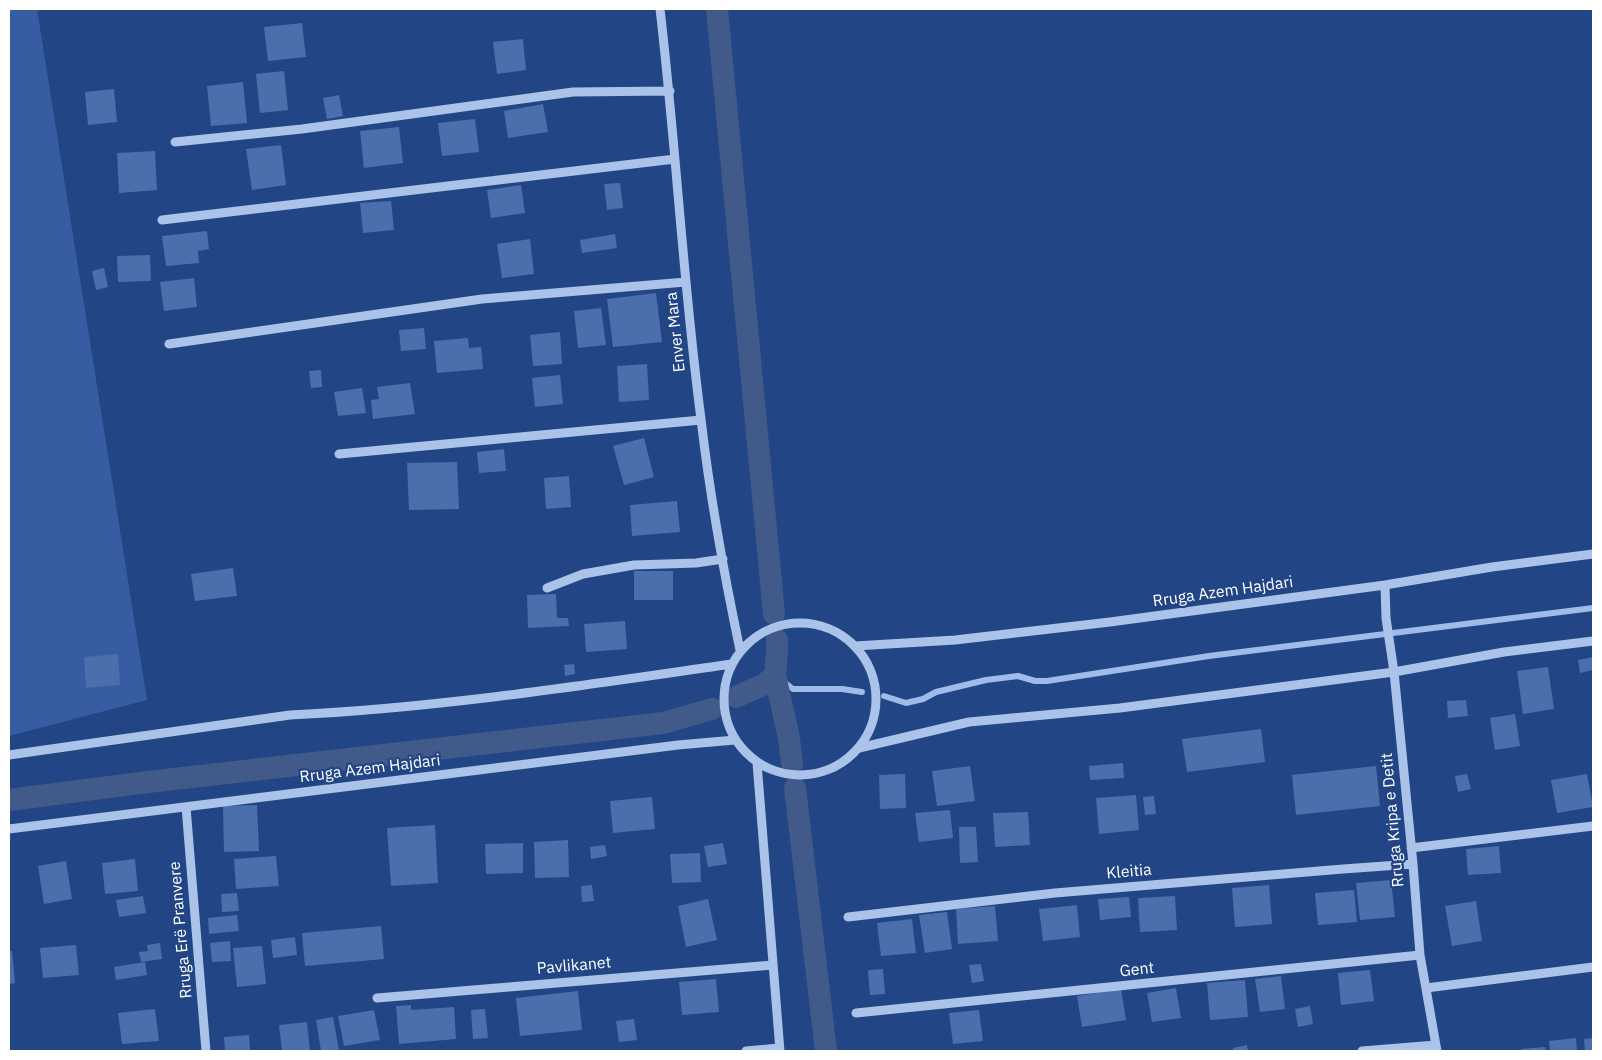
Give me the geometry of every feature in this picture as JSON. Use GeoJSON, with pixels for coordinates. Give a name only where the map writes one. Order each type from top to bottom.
{"type":"FeatureCollection","features":[{"type":"Feature","properties":{"kind":"street","name":"Enver Mara"},"geometry":{"type":"LineString","coordinates":[[660,9],[670,91],[686,282],[701,420],[722,559],[740,650]]}},
{"type":"Feature","properties":{"kind":"street"},"geometry":{"type":"LineString","coordinates":[[176,142],[302,129],[573,92],[670,91]]}},
{"type":"Feature","properties":{"kind":"street"},"geometry":{"type":"LineString","coordinates":[[162,220],[675,159]]}},
{"type":"Feature","properties":{"kind":"street"},"geometry":{"type":"LineString","coordinates":[[169,344],[482,299],[686,282]]}},
{"type":"Feature","properties":{"kind":"street"},"geometry":{"type":"LineString","coordinates":[[339,454],[701,420]]}},
{"type":"Feature","properties":{"kind":"street","name":"Rruga Azem Hajdari"},"geometry":{"type":"LineString","coordinates":[[855,646],[956,640],[1042,630],[1385,585],[1492,567],[1593,554]]}},
{"type":"Feature","properties":{"kind":"street"},"geometry":{"type":"LineString","coordinates":[[547,588],[583,574],[634,565],[696,564],[722,559]]}},
{"type":"Feature","properties":{"kind":"street","name":"Rruga Kripa e Detit"},"geometry":{"type":"LineString","coordinates":[[1385,585],[1386,618],[1394,672],[1420,955],[1437,1048]]}},
{"type":"Feature","properties":{"kind":"street"},"geometry":{"type":"LineString","coordinates":[[796,623],[828,628],[855,646],[865,658],[872,673],[876,688],[876,704],[874,720],[868,735],[848,759],[834,768],[819,774],[803,776],[787,775],[772,771],[757,763],[745,753],[735,740],[728,726],[723,694],[726,679],[740,650],[752,639],[766,631],[781,625],[796,623]]}},
{"type":"Feature","properties":{"kind":"street"},"geometry":{"type":"LineString","coordinates":[[859,748],[969,722],[1120,708],[1394,672],[1504,652],[1593,641]]}},
{"type":"Feature","properties":{"kind":"street"},"geometry":{"type":"LineString","coordinates":[[9,755],[290,715],[436,704],[732,664]]}},
{"type":"Feature","properties":{"kind":"street","name":"Rruga Azem Hajdari"},"geometry":{"type":"LineString","coordinates":[[9,829],[678,745],[735,740]]}},
{"type":"Feature","properties":{"kind":"street"},"geometry":{"type":"LineString","coordinates":[[746,1051],[780,1050],[757,763]]}},
{"type":"Feature","properties":{"kind":"street","name":"Rruga Erë Pranvere"},"geometry":{"type":"LineString","coordinates":[[186,807],[206,1051]]}},
{"type":"Feature","properties":{"kind":"street"},"geometry":{"type":"LineString","coordinates":[[1411,848],[1593,826]]}},
{"type":"Feature","properties":{"kind":"street","name":"Kleitia"},"geometry":{"type":"LineString","coordinates":[[848,917],[1055,893],[1413,864]]}},
{"type":"Feature","properties":{"kind":"street","name":"Gent"},"geometry":{"type":"LineString","coordinates":[[856,1013],[1420,955]]}},
{"type":"Feature","properties":{"kind":"street","name":"Pavlikanet"},"geometry":{"type":"LineString","coordinates":[[378,998],[773,965]]}},
{"type":"Feature","properties":{"kind":"street"},"geometry":{"type":"LineString","coordinates":[[1426,988],[1593,967]]}},
{"type":"Feature","properties":{"kind":"street"},"geometry":{"type":"LineString","coordinates":[[1362,1051],[1437,1048]]}},
{"type":"Feature","properties":{"kind":"shaded area"},"geometry":{"type":"Polygon","coordinates":[[[9,9],[37,9],[147,700],[9,736],[9,9]]]}},
{"type":"Feature","properties":{"kind":"building"},"geometry":{"type":"Polygon","coordinates":[[[302,23],[306,57],[268,61],[264,27],[302,23]]]}},
{"type":"Feature","properties":{"kind":"building"},"geometry":{"type":"Polygon","coordinates":[[[523,39],[526,70],[497,74],[493,42],[523,39]]]}},
{"type":"Feature","properties":{"kind":"building"},"geometry":{"type":"Polygon","coordinates":[[[284,71],[288,110],[260,113],[256,74],[284,71]]]}},
{"type":"Feature","properties":{"kind":"building"},"geometry":{"type":"Polygon","coordinates":[[[243,82],[247,123],[211,126],[207,86],[243,82]]]}},
{"type":"Feature","properties":{"kind":"building"},"geometry":{"type":"Polygon","coordinates":[[[114,89],[117,122],[88,125],[85,92],[114,89]]]}},
{"type":"Feature","properties":{"kind":"building"},"geometry":{"type":"Polygon","coordinates":[[[339,95],[343,116],[327,119],[323,98],[339,95]]]}},
{"type":"Feature","properties":{"kind":"building"},"geometry":{"type":"Polygon","coordinates":[[[543,104],[548,132],[508,138],[504,111],[543,104]]]}},
{"type":"Feature","properties":{"kind":"building"},"geometry":{"type":"Polygon","coordinates":[[[475,119],[479,152],[442,156],[438,123],[475,119]]]}},
{"type":"Feature","properties":{"kind":"building"},"geometry":{"type":"Polygon","coordinates":[[[399,127],[403,163],[364,168],[360,131],[399,127]]]}},
{"type":"Feature","properties":{"kind":"building"},"geometry":{"type":"Polygon","coordinates":[[[281,145],[286,185],[252,190],[246,149],[281,145]]]}},
{"type":"Feature","properties":{"kind":"building"},"geometry":{"type":"Polygon","coordinates":[[[155,151],[157,190],[119,193],[117,153],[155,151]]]}},
{"type":"Feature","properties":{"kind":"building"},"geometry":{"type":"Polygon","coordinates":[[[620,183],[623,208],[607,210],[604,184],[620,183]]]}},
{"type":"Feature","properties":{"kind":"building"},"geometry":{"type":"Polygon","coordinates":[[[521,185],[525,213],[491,218],[487,190],[521,185]]]}},
{"type":"Feature","properties":{"kind":"building"},"geometry":{"type":"Polygon","coordinates":[[[391,201],[394,230],[363,233],[360,203],[391,201]]]}},
{"type":"Feature","properties":{"kind":"building"},"geometry":{"type":"Polygon","coordinates":[[[207,231],[209,249],[198,251],[199,263],[166,266],[162,236],[207,231]]]}},
{"type":"Feature","properties":{"kind":"building"},"geometry":{"type":"Polygon","coordinates":[[[615,234],[617,248],[582,253],[580,240],[615,234]]]}},
{"type":"Feature","properties":{"kind":"building"},"geometry":{"type":"Polygon","coordinates":[[[530,239],[534,274],[502,278],[497,244],[530,239]]]}},
{"type":"Feature","properties":{"kind":"building"},"geometry":{"type":"Polygon","coordinates":[[[150,255],[151,281],[118,282],[117,256],[150,255]]]}},
{"type":"Feature","properties":{"kind":"building"},"geometry":{"type":"Polygon","coordinates":[[[104,268],[108,287],[96,290],[92,271],[104,268]]]}},
{"type":"Feature","properties":{"kind":"building"},"geometry":{"type":"Polygon","coordinates":[[[194,278],[197,307],[164,311],[160,282],[194,278]]]}},
{"type":"Feature","properties":{"kind":"building"},"geometry":{"type":"Polygon","coordinates":[[[656,293],[662,342],[613,347],[607,299],[656,293]]]}},
{"type":"Feature","properties":{"kind":"building"},"geometry":{"type":"Polygon","coordinates":[[[601,308],[606,345],[578,348],[574,311],[601,308]]]}},
{"type":"Feature","properties":{"kind":"building"},"geometry":{"type":"Polygon","coordinates":[[[424,328],[426,349],[401,351],[399,330],[424,328]]]}},
{"type":"Feature","properties":{"kind":"building"},"geometry":{"type":"Polygon","coordinates":[[[560,332],[562,364],[533,366],[530,335],[560,332]]]}},
{"type":"Feature","properties":{"kind":"building"},"geometry":{"type":"Polygon","coordinates":[[[468,338],[469,348],[481,347],[483,369],[437,373],[434,341],[468,338]]]}},
{"type":"Feature","properties":{"kind":"building"},"geometry":{"type":"Polygon","coordinates":[[[647,364],[649,400],[619,402],[617,366],[647,364]]]}},
{"type":"Feature","properties":{"kind":"building"},"geometry":{"type":"Polygon","coordinates":[[[321,370],[322,387],[311,388],[309,371],[321,370]]]}},
{"type":"Feature","properties":{"kind":"building"},"geometry":{"type":"Polygon","coordinates":[[[560,375],[563,404],[535,407],[532,378],[560,375]]]}},
{"type":"Feature","properties":{"kind":"building"},"geometry":{"type":"Polygon","coordinates":[[[410,383],[415,414],[373,419],[371,400],[379,399],[377,387],[410,383]]]}},
{"type":"Feature","properties":{"kind":"building"},"geometry":{"type":"Polygon","coordinates":[[[362,388],[366,413],[338,416],[334,392],[362,388]]]}},
{"type":"Feature","properties":{"kind":"building"},"geometry":{"type":"Polygon","coordinates":[[[644,438],[654,477],[624,485],[613,446],[644,438]]]}},
{"type":"Feature","properties":{"kind":"building"},"geometry":{"type":"Polygon","coordinates":[[[504,449],[506,471],[479,473],[477,452],[504,449]]]}},
{"type":"Feature","properties":{"kind":"building"},"geometry":{"type":"Polygon","coordinates":[[[457,462],[459,509],[409,510],[407,463],[457,462]]]}},
{"type":"Feature","properties":{"kind":"building"},"geometry":{"type":"Polygon","coordinates":[[[569,476],[571,507],[546,509],[544,478],[569,476]]]}},
{"type":"Feature","properties":{"kind":"building"},"geometry":{"type":"Polygon","coordinates":[[[677,501],[680,532],[632,536],[630,505],[677,501]]]}},
{"type":"Feature","properties":{"kind":"building"},"geometry":{"type":"Polygon","coordinates":[[[233,568],[237,596],[195,601],[191,574],[233,568]]]}},
{"type":"Feature","properties":{"kind":"building"},"geometry":{"type":"Polygon","coordinates":[[[634,571],[673,571],[673,600],[634,600],[634,571]]]}},
{"type":"Feature","properties":{"kind":"building"},"geometry":{"type":"Polygon","coordinates":[[[556,594],[557,618],[568,618],[569,626],[528,628],[527,595],[556,594]]]}},
{"type":"Feature","properties":{"kind":"building"},"geometry":{"type":"Polygon","coordinates":[[[625,621],[627,649],[586,652],[584,624],[625,621]]]}},
{"type":"Feature","properties":{"kind":"building"},"geometry":{"type":"Polygon","coordinates":[[[118,654],[120,685],[86,688],[84,657],[118,654]]]}},
{"type":"Feature","properties":{"kind":"building"},"geometry":{"type":"Polygon","coordinates":[[[1593,657],[1593,670],[1580,673],[1578,660],[1593,657]]]}},
{"type":"Feature","properties":{"kind":"building"},"geometry":{"type":"Polygon","coordinates":[[[574,664],[575,674],[565,676],[564,665],[574,664]]]}},
{"type":"Feature","properties":{"kind":"building"},"geometry":{"type":"Polygon","coordinates":[[[1548,667],[1554,709],[1523,714],[1517,671],[1548,667]]]}},
{"type":"Feature","properties":{"kind":"building"},"geometry":{"type":"Polygon","coordinates":[[[1466,700],[1468,716],[1448,718],[1447,701],[1466,700]]]}},
{"type":"Feature","properties":{"kind":"building"},"geometry":{"type":"Polygon","coordinates":[[[1515,714],[1520,746],[1495,750],[1490,718],[1515,714]]]}},
{"type":"Feature","properties":{"kind":"building"},"geometry":{"type":"Polygon","coordinates":[[[1261,729],[1265,762],[1187,772],[1182,739],[1261,729]]]}},
{"type":"Feature","properties":{"kind":"building"},"geometry":{"type":"Polygon","coordinates":[[[1123,763],[1124,778],[1090,780],[1089,766],[1123,763]]]}},
{"type":"Feature","properties":{"kind":"building"},"geometry":{"type":"Polygon","coordinates":[[[970,766],[975,801],[937,806],[932,771],[970,766]]]}},
{"type":"Feature","properties":{"kind":"building"},"geometry":{"type":"Polygon","coordinates":[[[1376,766],[1380,806],[1296,815],[1292,775],[1376,766]]]}},
{"type":"Feature","properties":{"kind":"building"},"geometry":{"type":"Polygon","coordinates":[[[905,774],[906,808],[880,809],[879,775],[905,774]]]}},
{"type":"Feature","properties":{"kind":"building"},"geometry":{"type":"Polygon","coordinates":[[[1467,774],[1471,789],[1458,792],[1455,776],[1467,774]]]}},
{"type":"Feature","properties":{"kind":"building"},"geometry":{"type":"Polygon","coordinates":[[[1587,774],[1593,807],[1557,813],[1551,780],[1587,774]]]}},
{"type":"Feature","properties":{"kind":"building"},"geometry":{"type":"Polygon","coordinates":[[[1136,795],[1139,830],[1099,834],[1096,798],[1136,795]]]}},
{"type":"Feature","properties":{"kind":"building"},"geometry":{"type":"Polygon","coordinates":[[[1154,796],[1156,814],[1145,815],[1143,797],[1154,796]]]}},
{"type":"Feature","properties":{"kind":"building"},"geometry":{"type":"Polygon","coordinates":[[[652,797],[655,829],[613,833],[610,801],[652,797]]]}},
{"type":"Feature","properties":{"kind":"building"},"geometry":{"type":"Polygon","coordinates":[[[257,805],[259,851],[224,852],[223,806],[257,805]]]}},
{"type":"Feature","properties":{"kind":"building"},"geometry":{"type":"Polygon","coordinates":[[[950,810],[953,838],[919,842],[915,813],[950,810]]]}},
{"type":"Feature","properties":{"kind":"building"},"geometry":{"type":"Polygon","coordinates":[[[1028,812],[1030,845],[995,847],[993,813],[1028,812]]]}},
{"type":"Feature","properties":{"kind":"building"},"geometry":{"type":"Polygon","coordinates":[[[435,825],[438,883],[391,886],[387,828],[435,825]]]}},
{"type":"Feature","properties":{"kind":"building"},"geometry":{"type":"Polygon","coordinates":[[[959,827],[976,827],[978,862],[960,863],[959,827]]]}},
{"type":"Feature","properties":{"kind":"building"},"geometry":{"type":"Polygon","coordinates":[[[568,840],[569,877],[535,878],[534,842],[568,840]]]}},
{"type":"Feature","properties":{"kind":"building"},"geometry":{"type":"Polygon","coordinates":[[[523,843],[523,873],[486,874],[485,844],[523,843]]]}},
{"type":"Feature","properties":{"kind":"building"},"geometry":{"type":"Polygon","coordinates":[[[723,843],[727,864],[708,867],[704,846],[723,843]]]}},
{"type":"Feature","properties":{"kind":"building"},"geometry":{"type":"Polygon","coordinates":[[[605,845],[607,856],[591,859],[590,847],[605,845]]]}},
{"type":"Feature","properties":{"kind":"building"},"geometry":{"type":"Polygon","coordinates":[[[1499,846],[1501,873],[1468,875],[1466,849],[1499,846]]]}},
{"type":"Feature","properties":{"kind":"building"},"geometry":{"type":"Polygon","coordinates":[[[700,853],[701,882],[672,883],[670,854],[700,853]]]}},
{"type":"Feature","properties":{"kind":"building"},"geometry":{"type":"Polygon","coordinates":[[[276,856],[279,886],[236,889],[234,859],[276,856]]]}},
{"type":"Feature","properties":{"kind":"building"},"geometry":{"type":"Polygon","coordinates":[[[135,859],[138,891],[105,894],[102,863],[135,859]]]}},
{"type":"Feature","properties":{"kind":"building"},"geometry":{"type":"Polygon","coordinates":[[[66,861],[72,899],[44,904],[38,866],[66,861]]]}},
{"type":"Feature","properties":{"kind":"building"},"geometry":{"type":"Polygon","coordinates":[[[1391,880],[1395,917],[1360,920],[1356,883],[1391,880]]]}},
{"type":"Feature","properties":{"kind":"building"},"geometry":{"type":"Polygon","coordinates":[[[592,885],[594,901],[582,902],[581,886],[592,885]]]}},
{"type":"Feature","properties":{"kind":"building"},"geometry":{"type":"Polygon","coordinates":[[[1269,885],[1272,924],[1235,927],[1232,888],[1269,885]]]}},
{"type":"Feature","properties":{"kind":"building"},"geometry":{"type":"Polygon","coordinates":[[[1354,890],[1357,922],[1318,925],[1315,893],[1354,890]]]}},
{"type":"Feature","properties":{"kind":"building"},"geometry":{"type":"Polygon","coordinates":[[[237,893],[239,911],[222,912],[221,894],[237,893]]]}},
{"type":"Feature","properties":{"kind":"building"},"geometry":{"type":"Polygon","coordinates":[[[143,896],[146,913],[119,917],[116,900],[143,896]]]}},
{"type":"Feature","properties":{"kind":"building"},"geometry":{"type":"Polygon","coordinates":[[[1175,896],[1177,930],[1140,932],[1138,898],[1175,896]]]}},
{"type":"Feature","properties":{"kind":"building"},"geometry":{"type":"Polygon","coordinates":[[[1129,897],[1131,917],[1100,920],[1098,899],[1129,897]]]}},
{"type":"Feature","properties":{"kind":"building"},"geometry":{"type":"Polygon","coordinates":[[[708,899],[717,940],[686,947],[678,906],[708,899]]]}},
{"type":"Feature","properties":{"kind":"building"},"geometry":{"type":"Polygon","coordinates":[[[1476,901],[1482,941],[1452,946],[1445,906],[1476,901]]]}},
{"type":"Feature","properties":{"kind":"building"},"geometry":{"type":"Polygon","coordinates":[[[1077,905],[1080,937],[1043,941],[1039,909],[1077,905]]]}},
{"type":"Feature","properties":{"kind":"building"},"geometry":{"type":"Polygon","coordinates":[[[995,906],[998,941],[958,944],[956,909],[995,906]]]}},
{"type":"Feature","properties":{"kind":"building"},"geometry":{"type":"Polygon","coordinates":[[[947,912],[952,949],[925,953],[919,915],[947,912]]]}},
{"type":"Feature","properties":{"kind":"building"},"geometry":{"type":"Polygon","coordinates":[[[237,915],[239,931],[209,934],[208,918],[237,915]]]}},
{"type":"Feature","properties":{"kind":"building"},"geometry":{"type":"Polygon","coordinates":[[[912,919],[916,953],[881,956],[877,923],[912,919]]]}},
{"type":"Feature","properties":{"kind":"building"},"geometry":{"type":"Polygon","coordinates":[[[381,926],[384,959],[305,966],[302,933],[381,926]]]}},
{"type":"Feature","properties":{"kind":"building"},"geometry":{"type":"Polygon","coordinates":[[[295,937],[297,955],[273,958],[271,940],[295,937]]]}},
{"type":"Feature","properties":{"kind":"building"},"geometry":{"type":"Polygon","coordinates":[[[230,941],[231,961],[212,962],[210,943],[230,941]]]}},
{"type":"Feature","properties":{"kind":"building"},"geometry":{"type":"Polygon","coordinates":[[[160,943],[162,959],[141,962],[139,952],[148,951],[147,945],[160,943]]]}},
{"type":"Feature","properties":{"kind":"building"},"geometry":{"type":"Polygon","coordinates":[[[76,945],[79,975],[43,978],[40,948],[76,945]]]}},
{"type":"Feature","properties":{"kind":"building"},"geometry":{"type":"Polygon","coordinates":[[[262,946],[266,984],[237,987],[233,948],[262,946]]]}},
{"type":"Feature","properties":{"kind":"building"},"geometry":{"type":"Polygon","coordinates":[[[9,951],[12,951],[15,983],[9,984],[9,951]]]}},
{"type":"Feature","properties":{"kind":"building"},"geometry":{"type":"Polygon","coordinates":[[[145,962],[147,975],[116,980],[114,967],[145,962]]]}},
{"type":"Feature","properties":{"kind":"building"},"geometry":{"type":"Polygon","coordinates":[[[981,964],[984,981],[972,983],[969,965],[981,964]]]}},
{"type":"Feature","properties":{"kind":"building"},"geometry":{"type":"Polygon","coordinates":[[[883,969],[885,994],[870,995],[868,970],[883,969]]]}},
{"type":"Feature","properties":{"kind":"building"},"geometry":{"type":"Polygon","coordinates":[[[1370,970],[1374,1001],[1341,1005],[1338,973],[1370,970]]]}},
{"type":"Feature","properties":{"kind":"building"},"geometry":{"type":"Polygon","coordinates":[[[1281,976],[1285,1009],[1260,1012],[1255,979],[1281,976]]]}},
{"type":"Feature","properties":{"kind":"building"},"geometry":{"type":"Polygon","coordinates":[[[716,979],[719,1012],[682,1015],[679,982],[716,979]]]}},
{"type":"Feature","properties":{"kind":"building"},"geometry":{"type":"Polygon","coordinates":[[[1245,980],[1248,1017],[1210,1020],[1207,983],[1245,980]]]}},
{"type":"Feature","properties":{"kind":"building"},"geometry":{"type":"Polygon","coordinates":[[[1176,988],[1181,1018],[1152,1022],[1147,993],[1176,988]]]}},
{"type":"Feature","properties":{"kind":"building"},"geometry":{"type":"Polygon","coordinates":[[[1121,989],[1126,1020],[1082,1027],[1077,996],[1121,989]]]}},
{"type":"Feature","properties":{"kind":"building"},"geometry":{"type":"Polygon","coordinates":[[[578,991],[582,1030],[520,1036],[516,998],[578,991]]]}},
{"type":"Feature","properties":{"kind":"building"},"geometry":{"type":"Polygon","coordinates":[[[411,1005],[411,1010],[454,1007],[456,1039],[399,1044],[396,1006],[411,1005]]]}},
{"type":"Feature","properties":{"kind":"building"},"geometry":{"type":"Polygon","coordinates":[[[1310,1006],[1313,1024],[1298,1027],[1295,1009],[1310,1006]]]}},
{"type":"Feature","properties":{"kind":"building"},"geometry":{"type":"Polygon","coordinates":[[[155,1009],[159,1041],[122,1044],[118,1013],[155,1009]]]}},
{"type":"Feature","properties":{"kind":"building"},"geometry":{"type":"Polygon","coordinates":[[[485,1009],[488,1038],[473,1039],[471,1010],[485,1009]]]}},
{"type":"Feature","properties":{"kind":"building"},"geometry":{"type":"Polygon","coordinates":[[[374,1010],[380,1040],[344,1046],[338,1016],[374,1010]]]}},
{"type":"Feature","properties":{"kind":"building"},"geometry":{"type":"Polygon","coordinates":[[[979,1010],[983,1041],[953,1044],[949,1013],[979,1010]]]}},
{"type":"Feature","properties":{"kind":"building"},"geometry":{"type":"Polygon","coordinates":[[[333,1017],[339,1051],[321,1051],[316,1020],[333,1017]]]}},
{"type":"Feature","properties":{"kind":"building"},"geometry":{"type":"Polygon","coordinates":[[[634,1019],[637,1040],[619,1042],[616,1021],[634,1019]]]}},
{"type":"Feature","properties":{"kind":"building"},"geometry":{"type":"Polygon","coordinates":[[[307,1022],[310,1051],[282,1051],[279,1025],[307,1022]]]}},
{"type":"Feature","properties":{"kind":"building"},"geometry":{"type":"Polygon","coordinates":[[[249,1035],[250,1051],[225,1051],[224,1037],[249,1035]]]}},
{"type":"Feature","properties":{"kind":"building"},"geometry":{"type":"Polygon","coordinates":[[[1576,1038],[1577,1051],[1550,1051],[1549,1041],[1576,1038]]]}},
{"type":"Feature","properties":{"kind":"building"},"geometry":{"type":"Polygon","coordinates":[[[1593,1038],[1593,1051],[1585,1051],[1584,1039],[1593,1038]]]}},
{"type":"Feature","properties":{"kind":"building"},"geometry":{"type":"Polygon","coordinates":[[[1247,1045],[1248,1051],[1233,1051],[1233,1048],[1247,1045]]]}},
{"type":"Feature","properties":{"kind":"building"},"geometry":{"type":"Polygon","coordinates":[[[1545,1047],[1546,1051],[1521,1051],[1521,1049],[1545,1047]]]}},
{"type":"Feature","properties":{"kind":"waterway"},"geometry":{"type":"LineString","coordinates":[[717,9],[774,614]]}},
{"type":"Feature","properties":{"kind":"waterway"},"geometry":{"type":"LineString","coordinates":[[884,696],[906,703],[923,699],[936,692],[986,680],[1018,676],[1035,681],[1047,681],[1209,656],[1593,608]]}},
{"type":"Feature","properties":{"kind":"waterway"},"geometry":{"type":"LineString","coordinates":[[777,640],[775,675],[789,738],[792,763]]}},
{"type":"Feature","properties":{"kind":"waterway"},"geometry":{"type":"LineString","coordinates":[[775,675],[793,689],[842,689],[862,692]]}},
{"type":"Feature","properties":{"kind":"waterway"},"geometry":{"type":"LineString","coordinates":[[736,697],[765,684],[775,675]]}},
{"type":"Feature","properties":{"kind":"waterway"},"geometry":{"type":"LineString","coordinates":[[9,800],[148,782],[663,723],[712,709]]}},
{"type":"Feature","properties":{"kind":"waterway"},"geometry":{"type":"LineString","coordinates":[[795,788],[826,1051]]}}]}
